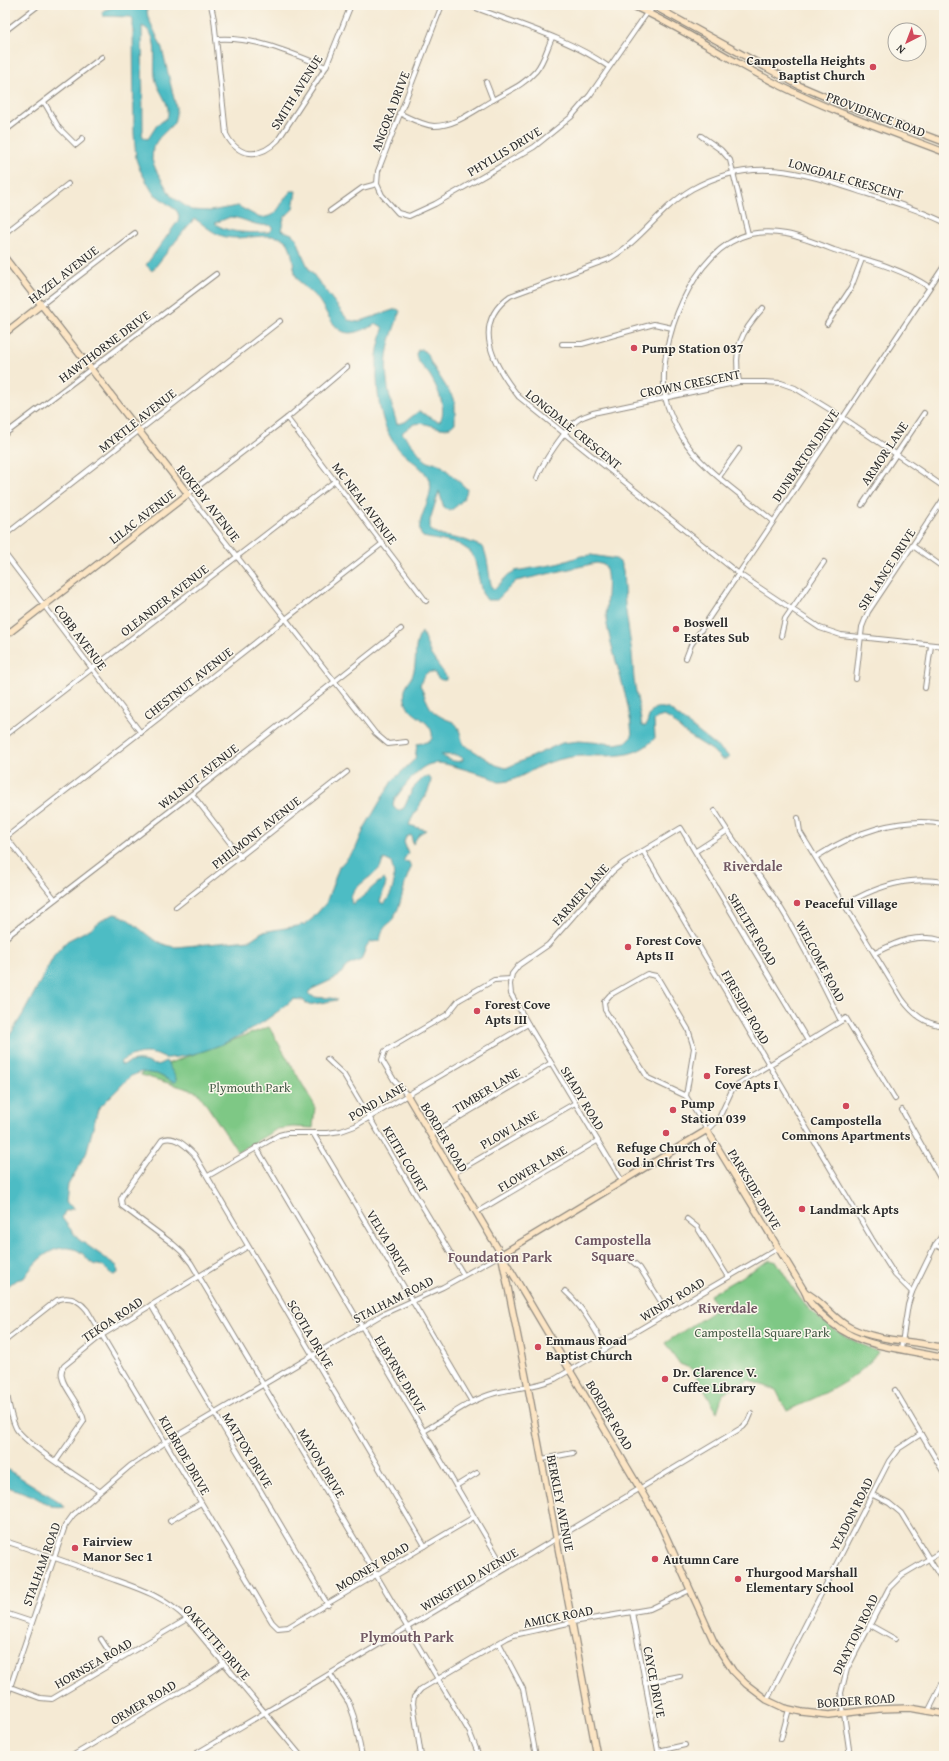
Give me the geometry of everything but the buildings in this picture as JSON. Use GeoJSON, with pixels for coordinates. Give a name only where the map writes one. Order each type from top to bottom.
{"type":"FeatureCollection","features":[{"type":"Feature","properties":{"kind":"street"},"geometry":{"type":"LineString","coordinates":[[5,31],[39,5]]}},
{"type":"Feature","properties":{"kind":"street"},"geometry":{"type":"LineString","coordinates":[[210,5],[216,39],[234,38],[250,41],[286,51],[326,67]]}},
{"type":"Feature","properties":{"kind":"street","name":"SMITH AVENUE"},"geometry":{"type":"LineString","coordinates":[[216,39],[226,134],[229,141],[239,150],[252,154],[262,152],[269,149],[278,140],[326,67],[351,5]]}},
{"type":"Feature","properties":{"kind":"street","name":"ANGORA DRIVE"},"geometry":{"type":"LineString","coordinates":[[377,184],[380,164],[442,5]]}},
{"type":"Feature","properties":{"kind":"street"},"geometry":{"type":"LineString","coordinates":[[468,5],[581,48],[609,67]]}},
{"type":"Feature","properties":{"kind":"street","name":"PROVIDENCE ROAD"},"geometry":{"type":"LineString","coordinates":[[631,5],[792,91],[830,108],[944,152]]}},
{"type":"Feature","properties":{"kind":"street","name":"PROVIDENCE ROAD"},"geometry":{"type":"LineString","coordinates":[[653,6],[764,68],[806,89],[944,142]]}},
{"type":"Feature","properties":{"kind":"street","name":"PHYLLIS DRIVE"},"geometry":{"type":"LineString","coordinates":[[377,184],[387,202],[398,213],[405,216],[415,214],[436,204],[534,147],[571,117],[590,95],[653,6]]}},
{"type":"Feature","properties":{"kind":"street"},"geometry":{"type":"LineString","coordinates":[[399,113],[426,125],[441,125],[464,118],[519,86],[537,70],[552,38]]}},
{"type":"Feature","properties":{"kind":"street"},"geometry":{"type":"LineString","coordinates":[[5,132],[102,57]]}},
{"type":"Feature","properties":{"kind":"street"},"geometry":{"type":"LineString","coordinates":[[486,82],[493,100]]}},
{"type":"Feature","properties":{"kind":"street"},"geometry":{"type":"LineString","coordinates":[[44,102],[60,128],[76,145],[82,140],[82,138]]}},
{"type":"Feature","properties":{"kind":"street"},"geometry":{"type":"LineString","coordinates":[[701,136],[721,150],[730,160],[748,234]]}},
{"type":"Feature","properties":{"kind":"street","name":"LONGDALE CRESCENT"},"geometry":{"type":"LineString","coordinates":[[944,222],[910,207],[798,172],[776,169],[758,169],[733,173],[692,189],[674,201],[622,252],[609,259],[510,296],[502,302],[494,312],[489,325],[489,338],[494,356],[503,374],[519,397],[739,574],[791,610],[826,631],[931,646],[944,646]]}},
{"type":"Feature","properties":{"kind":"street"},"geometry":{"type":"LineString","coordinates":[[5,233],[68,184]]}},
{"type":"Feature","properties":{"kind":"street"},"geometry":{"type":"LineString","coordinates":[[330,211],[362,188],[377,184]]}},
{"type":"Feature","properties":{"kind":"street","name":"HAZEL AVENUE"},"geometry":{"type":"LineString","coordinates":[[5,333],[135,233]]}},
{"type":"Feature","properties":{"kind":"street"},"geometry":{"type":"LineString","coordinates":[[774,521],[719,477],[701,460],[687,444],[676,424],[665,398],[666,350],[672,328],[699,271],[710,258],[723,247],[748,234],[785,234],[904,273],[929,287]]}},
{"type":"Feature","properties":{"kind":"street","name":"ROKEBY AVENUE"},"geometry":{"type":"LineString","coordinates":[[5,258],[236,557],[287,619],[334,682],[383,741],[392,745],[406,742]]}},
{"type":"Feature","properties":{"kind":"street"},"geometry":{"type":"LineString","coordinates":[[827,324],[851,288],[862,259]]}},
{"type":"Feature","properties":{"kind":"street","name":"DUNBARTON DRIVE"},"geometry":{"type":"LineString","coordinates":[[686,658],[691,645],[944,266]]}},
{"type":"Feature","properties":{"kind":"street","name":"HAWTHORNE DRIVE"},"geometry":{"type":"LineString","coordinates":[[5,434],[90,368],[216,274]]}},
{"type":"Feature","properties":{"kind":"street"},"geometry":{"type":"LineString","coordinates":[[739,382],[736,367],[739,343],[744,330],[762,308]]}},
{"type":"Feature","properties":{"kind":"street","name":"MYRTLE AVENUE"},"geometry":{"type":"LineString","coordinates":[[5,535],[280,321]]}},
{"type":"Feature","properties":{"kind":"street"},"geometry":{"type":"LineString","coordinates":[[562,344],[582,344],[654,324],[672,328]]}},
{"type":"Feature","properties":{"kind":"street","name":"LILAC AVENUE"},"geometry":{"type":"LineString","coordinates":[[5,636],[287,418],[347,367]]}},
{"type":"Feature","properties":{"kind":"street","name":"CROWN CRESCENT"},"geometry":{"type":"LineString","coordinates":[[538,478],[545,460],[565,435],[580,419],[593,413],[739,382],[764,382],[788,386],[808,395],[896,453],[944,487]]}},
{"type":"Feature","properties":{"kind":"street","name":"ARMOR LANE"},"geometry":{"type":"LineString","coordinates":[[862,505],[924,413]]}},
{"type":"Feature","properties":{"kind":"street","name":"MC NEAL AVENUE"},"geometry":{"type":"LineString","coordinates":[[287,418],[336,480],[426,601]]}},
{"type":"Feature","properties":{"kind":"street"},"geometry":{"type":"LineString","coordinates":[[719,477],[739,449]]}},
{"type":"Feature","properties":{"kind":"street","name":"OLEANDER AVENUE"},"geometry":{"type":"LineString","coordinates":[[5,736],[336,480]]}},
{"type":"Feature","properties":{"kind":"street","name":"SIR LANCE DRIVE"},"geometry":{"type":"LineString","coordinates":[[856,679],[865,620],[871,606],[944,498]]}},
{"type":"Feature","properties":{"kind":"street","name":"CHESTNUT AVENUE"},"geometry":{"type":"LineString","coordinates":[[5,837],[383,543]]}},
{"type":"Feature","properties":{"kind":"street"},"geometry":{"type":"LineString","coordinates":[[913,546],[944,568]]}},
{"type":"Feature","properties":{"kind":"street","name":"COBB AVENUE"},"geometry":{"type":"LineString","coordinates":[[5,554],[93,668],[140,733]]}},
{"type":"Feature","properties":{"kind":"street"},"geometry":{"type":"LineString","coordinates":[[781,636],[782,625],[824,562]]}},
{"type":"Feature","properties":{"kind":"street","name":"WALNUT AVENUE"},"geometry":{"type":"LineString","coordinates":[[5,938],[192,794],[402,629]]}},
{"type":"Feature","properties":{"kind":"street"},"geometry":{"type":"LineString","coordinates":[[925,688],[931,646]]}},
{"type":"Feature","properties":{"kind":"street","name":"PHILMONT AVENUE"},"geometry":{"type":"LineString","coordinates":[[176,907],[347,772]]}},
{"type":"Feature","properties":{"kind":"street"},"geometry":{"type":"LineString","coordinates":[[192,794],[240,857]]}},
{"type":"Feature","properties":{"kind":"street","name":"WELCOME ROAD"},"geometry":{"type":"LineString","coordinates":[[715,811],[727,831],[779,906],[801,942],[841,1021]]}},
{"type":"Feature","properties":{"kind":"street"},"geometry":{"type":"LineString","coordinates":[[798,818],[800,832],[909,1009],[928,1022],[944,1026]]}},
{"type":"Feature","properties":{"kind":"street"},"geometry":{"type":"LineString","coordinates":[[816,857],[836,844],[873,830],[914,823],[944,824]]}},
{"type":"Feature","properties":{"kind":"street","name":"FARMER LANE"},"geometry":{"type":"LineString","coordinates":[[511,979],[512,974],[519,965],[548,945],[612,872],[643,850],[681,828]]}},
{"type":"Feature","properties":{"kind":"street","name":"SHELTER ROAD"},"geometry":{"type":"LineString","coordinates":[[681,828],[808,1041]]}},
{"type":"Feature","properties":{"kind":"street"},"geometry":{"type":"LineString","coordinates":[[696,851],[727,831]]}},
{"type":"Feature","properties":{"kind":"street"},"geometry":{"type":"LineString","coordinates":[[5,837],[55,899]]}},
{"type":"Feature","properties":{"kind":"street","name":"FIRESIDE ROAD"},"geometry":{"type":"LineString","coordinates":[[643,850],[768,1065],[872,1239],[895,1275],[912,1292]]}},
{"type":"Feature","properties":{"kind":"street"},"geometry":{"type":"LineString","coordinates":[[845,905],[867,892],[892,884],[918,880],[944,882]]}},
{"type":"Feature","properties":{"kind":"street"},"geometry":{"type":"LineString","coordinates":[[875,953],[902,940],[923,937],[944,941]]}},
{"type":"Feature","properties":{"kind":"street"},"geometry":{"type":"LineString","coordinates":[[651,975],[659,980],[690,1035],[694,1048],[686,1096],[648,1078],[605,1010],[604,1002],[610,995],[642,976],[651,975]]}},
{"type":"Feature","properties":{"kind":"street","name":"SHADY ROAD"},"geometry":{"type":"LineString","coordinates":[[511,979],[511,994],[574,1103],[622,1181]]}},
{"type":"Feature","properties":{"kind":"street","name":"BORDER ROAD"},"geometry":{"type":"LineString","coordinates":[[511,979],[494,980],[459,1000],[448,1014],[385,1051],[382,1060],[394,1080],[407,1095],[431,1134],[641,1488],[659,1521],[714,1642],[728,1664],[746,1684],[767,1700],[789,1709],[818,1715],[843,1714],[887,1708],[910,1708],[929,1710],[944,1714]]}},
{"type":"Feature","properties":{"kind":"street"},"geometry":{"type":"LineString","coordinates":[[841,1021],[846,1018],[896,1099]]}},
{"type":"Feature","properties":{"kind":"street","name":"STALHAM ROAD"},"geometry":{"type":"LineString","coordinates":[[5,1702],[68,1520],[99,1491],[130,1466],[166,1442],[361,1327],[412,1300],[443,1287],[463,1274],[502,1254],[707,1130],[718,1118],[724,1104],[735,1087],[768,1065],[841,1021]]}},
{"type":"Feature","properties":{"kind":"street","name":"POND LANE"},"geometry":{"type":"LineString","coordinates":[[208,1176],[272,1138],[286,1133],[341,1131],[355,1126],[528,1024]]}},
{"type":"Feature","properties":{"kind":"street","name":"KEITH COURT"},"geometry":{"type":"LineString","coordinates":[[327,1059],[344,1075],[463,1274]]}},
{"type":"Feature","properties":{"kind":"street","name":"TIMBER LANE"},"geometry":{"type":"LineString","coordinates":[[431,1134],[551,1063]]}},
{"type":"Feature","properties":{"kind":"street","name":"PARKSIDE DRIVE"},"geometry":{"type":"LineString","coordinates":[[686,1096],[805,1292],[807,1300],[834,1326],[862,1341],[887,1348],[901,1349],[944,1358]]}},
{"type":"Feature","properties":{"kind":"street","name":"PLOW LANE"},"geometry":{"type":"LineString","coordinates":[[454,1173],[574,1103]]}},
{"type":"Feature","properties":{"kind":"street"},"geometry":{"type":"LineString","coordinates":[[902,1110],[944,1185]]}},
{"type":"Feature","properties":{"kind":"street","name":"VELVA DRIVE"},"geometry":{"type":"LineString","coordinates":[[313,1133],[472,1402]]}},
{"type":"Feature","properties":{"kind":"street","name":"SCOTIA DRIVE"},"geometry":{"type":"LineString","coordinates":[[121,1203],[123,1195],[162,1140],[168,1137],[174,1138],[194,1154],[425,1546]]}},
{"type":"Feature","properties":{"kind":"street","name":"FLOWER LANE"},"geometry":{"type":"LineString","coordinates":[[477,1212],[597,1141]]}},
{"type":"Feature","properties":{"kind":"street","name":"ELBYRNE DRIVE"},"geometry":{"type":"LineString","coordinates":[[256,1147],[505,1569]]}},
{"type":"Feature","properties":{"kind":"street","name":"MAYON DRIVE"},"geometry":{"type":"LineString","coordinates":[[121,1203],[124,1209],[182,1252],[199,1276],[470,1733],[479,1756]]}},
{"type":"Feature","properties":{"kind":"street"},"geometry":{"type":"LineString","coordinates":[[687,1219],[697,1226],[728,1277]]}},
{"type":"Feature","properties":{"kind":"street"},"geometry":{"type":"LineString","coordinates":[[901,1349],[908,1305],[912,1292],[935,1245],[944,1233]]}},
{"type":"Feature","properties":{"kind":"street"},"geometry":{"type":"LineString","coordinates":[[935,1245],[944,1249]]}},
{"type":"Feature","properties":{"kind":"street","name":"TEKOA ROAD"},"geometry":{"type":"LineString","coordinates":[[56,1461],[84,1421],[80,1408],[61,1377],[61,1370],[102,1335],[247,1246]]}},
{"type":"Feature","properties":{"kind":"street","name":"WINDY ROAD"},"geometry":{"type":"LineString","coordinates":[[424,1431],[472,1402],[495,1393],[549,1382],[571,1371],[778,1248]]}},
{"type":"Feature","properties":{"kind":"street","name":"BERKLEY AVENUE"},"geometry":{"type":"LineString","coordinates":[[502,1254],[597,1756]]}},
{"type":"Feature","properties":{"kind":"street"},"geometry":{"type":"LineString","coordinates":[[626,1256],[640,1268],[668,1313]]}},
{"type":"Feature","properties":{"kind":"street"},"geometry":{"type":"LineString","coordinates":[[509,1289],[515,1285],[520,1285]]}},
{"type":"Feature","properties":{"kind":"street"},"geometry":{"type":"LineString","coordinates":[[565,1291],[582,1309],[606,1349]]}},
{"type":"Feature","properties":{"kind":"street","name":"PARKSIDE DRIVE"},"geometry":{"type":"LineString","coordinates":[[805,1292],[812,1296],[829,1312],[852,1328],[868,1334],[926,1343],[944,1348]]}},
{"type":"Feature","properties":{"kind":"street","name":"KILBRIDE DRIVE"},"geometry":{"type":"LineString","coordinates":[[5,1341],[54,1302],[63,1298],[70,1298],[82,1302],[166,1442],[201,1504],[272,1622],[278,1628]]}},
{"type":"Feature","properties":{"kind":"street","name":"MATTOX DRIVE"},"geometry":{"type":"LineString","coordinates":[[151,1305],[328,1605]]}},
{"type":"Feature","properties":{"kind":"street"},"geometry":{"type":"LineString","coordinates":[[5,1383],[12,1418],[16,1429],[24,1438],[99,1491]]}},
{"type":"Feature","properties":{"kind":"street"},"geometry":{"type":"LineString","coordinates":[[895,1390],[944,1473]]}},
{"type":"Feature","properties":{"kind":"street","name":"WINGFIELD AVENUE"},"geometry":{"type":"LineString","coordinates":[[192,1756],[743,1427],[751,1414]]}},
{"type":"Feature","properties":{"kind":"street","name":"YEADON ROAD"},"geometry":{"type":"LineString","coordinates":[[767,1700],[890,1461],[898,1449],[921,1434]]}},
{"type":"Feature","properties":{"kind":"street"},"geometry":{"type":"LineString","coordinates":[[542,1459],[573,1453]]}},
{"type":"Feature","properties":{"kind":"street"},"geometry":{"type":"LineString","coordinates":[[456,1486],[478,1473]]}},
{"type":"Feature","properties":{"kind":"street"},"geometry":{"type":"LineString","coordinates":[[873,1495],[889,1503],[901,1513],[944,1583]]}},
{"type":"Feature","properties":{"kind":"street"},"geometry":{"type":"LineString","coordinates":[[170,1521],[201,1504]]}},
{"type":"Feature","properties":{"kind":"street","name":"MOONEY ROAD"},"geometry":{"type":"LineString","coordinates":[[278,1628],[288,1627],[328,1605],[474,1517]]}},
{"type":"Feature","properties":{"kind":"street","name":"OAKLETTE DRIVE"},"geometry":{"type":"LineString","coordinates":[[5,1541],[54,1557],[154,1595],[167,1602],[187,1619],[301,1756]]}},
{"type":"Feature","properties":{"kind":"street","name":"DRAYTON ROAD"},"geometry":{"type":"LineString","coordinates":[[850,1756],[841,1693],[842,1682],[847,1669],[882,1600],[895,1580],[944,1550]]}},
{"type":"Feature","properties":{"kind":"street","name":"AMICK ROAD"},"geometry":{"type":"LineString","coordinates":[[421,1756],[414,1713],[414,1697],[421,1689],[507,1638],[521,1633],[572,1622],[656,1607],[690,1590]]}},
{"type":"Feature","properties":{"kind":"street","name":"CAYCE DRIVE"},"geometry":{"type":"LineString","coordinates":[[632,1612],[659,1756]]}},
{"type":"Feature","properties":{"kind":"street"},"geometry":{"type":"LineString","coordinates":[[5,1613],[32,1622]]}},
{"type":"Feature","properties":{"kind":"street","name":"HORNSEA ROAD"},"geometry":{"type":"LineString","coordinates":[[5,1685],[40,1698],[52,1699],[187,1619]]}},
{"type":"Feature","properties":{"kind":"street"},"geometry":{"type":"LineString","coordinates":[[870,1625],[895,1639]]}},
{"type":"Feature","properties":{"kind":"street"},"geometry":{"type":"LineString","coordinates":[[101,1639],[116,1662]]}},
{"type":"Feature","properties":{"kind":"street"},"geometry":{"type":"LineString","coordinates":[[499,1643],[524,1689],[536,1756]]}},
{"type":"Feature","properties":{"kind":"street","name":"ORMER ROAD"},"geometry":{"type":"LineString","coordinates":[[72,1756],[197,1682],[223,1664]]}},
{"type":"Feature","properties":{"kind":"street"},"geometry":{"type":"LineString","coordinates":[[330,1674],[348,1703],[354,1717],[362,1756]]}},
{"type":"Feature","properties":{"kind":"street"},"geometry":{"type":"LineString","coordinates":[[645,1683],[680,1676]]}},
{"type":"Feature","properties":{"kind":"street"},"geometry":{"type":"LineString","coordinates":[[929,1710],[944,1680]]}},
{"type":"Feature","properties":{"kind":"street"},"geometry":{"type":"LineString","coordinates":[[780,1739],[789,1709]]}},
{"type":"Feature","properties":{"kind":"street"},"geometry":{"type":"LineString","coordinates":[[658,1750],[685,1745]]}},
{"type":"Feature","properties":{"kind":"green space","name":"Plymouth Park"},"geometry":{"type":"Polygon","coordinates":[[[269,1027],[315,1106],[313,1128],[293,1127],[277,1129],[238,1152],[198,1092],[141,1075],[142,1073],[269,1027]]]}},
{"type":"Feature","properties":{"kind":"green space","name":"Campostella Square Park"},"geometry":{"type":"Polygon","coordinates":[[[770,1260],[777,1262],[800,1298],[816,1316],[835,1330],[878,1352],[859,1372],[848,1380],[837,1387],[787,1411],[776,1390],[749,1380],[723,1394],[717,1412],[692,1369],[680,1364],[665,1343],[717,1309],[710,1295],[770,1260]]]}},
{"type":"Feature","properties":{"kind":"water"},"geometry":{"type":"Polygon","coordinates":[[[120,5],[146,5],[148,17],[162,48],[176,107],[176,114],[174,123],[159,138],[153,147],[152,160],[171,196],[191,210],[210,211],[238,206],[260,218],[267,217],[276,212],[291,191],[296,191],[293,209],[284,218],[281,230],[292,234],[297,239],[309,269],[348,320],[358,322],[393,310],[397,309],[400,311],[389,345],[386,368],[390,397],[397,424],[405,422],[419,411],[437,421],[440,421],[443,410],[438,390],[429,374],[419,362],[416,354],[418,350],[422,349],[428,355],[431,363],[452,396],[455,404],[455,423],[450,427],[440,428],[418,423],[412,425],[402,433],[424,459],[429,463],[434,462],[442,466],[467,489],[463,499],[450,511],[444,508],[439,491],[430,520],[430,530],[442,536],[465,540],[483,547],[492,588],[495,589],[508,575],[515,571],[557,564],[581,556],[591,555],[616,559],[620,562],[623,570],[625,605],[632,653],[634,680],[642,726],[646,726],[649,716],[655,708],[669,709],[730,757],[721,759],[712,750],[685,733],[670,719],[664,716],[657,718],[654,721],[655,738],[639,750],[622,755],[580,756],[561,759],[542,765],[520,777],[508,781],[499,782],[487,776],[442,764],[425,766],[406,784],[394,800],[393,805],[398,811],[404,808],[413,788],[424,777],[429,777],[431,779],[428,790],[409,825],[426,830],[419,834],[413,844],[411,835],[406,837],[404,842],[408,853],[403,861],[409,862],[411,868],[406,880],[398,910],[391,922],[384,928],[380,941],[371,942],[367,945],[361,960],[347,966],[338,977],[312,989],[308,993],[314,997],[337,1000],[308,1005],[303,1000],[293,999],[266,1020],[218,1046],[184,1056],[166,1058],[150,1053],[141,1053],[128,1057],[120,1062],[122,1065],[139,1061],[159,1065],[166,1061],[176,1078],[176,1082],[157,1074],[141,1072],[131,1076],[98,1109],[86,1154],[68,1185],[66,1203],[74,1208],[65,1211],[62,1218],[78,1239],[117,1266],[118,1273],[114,1275],[102,1266],[93,1264],[77,1250],[61,1248],[46,1254],[34,1265],[24,1278],[16,1280],[5,1288],[5,1043],[23,1014],[55,954],[67,941],[90,929],[105,918],[115,914],[123,916],[158,942],[176,947],[250,940],[262,932],[298,926],[305,924],[312,919],[326,903],[339,867],[355,850],[365,827],[392,781],[415,759],[417,744],[427,742],[432,739],[430,728],[423,720],[410,710],[406,704],[405,696],[407,684],[413,674],[417,642],[422,632],[431,655],[446,676],[446,680],[442,680],[437,677],[434,672],[428,672],[423,677],[420,685],[428,704],[435,713],[454,722],[461,735],[463,744],[496,765],[506,768],[562,743],[579,741],[615,744],[626,742],[632,736],[631,722],[625,694],[607,625],[607,571],[605,565],[596,563],[516,581],[497,600],[487,600],[482,593],[475,561],[471,552],[459,544],[423,537],[420,532],[420,526],[431,488],[430,482],[424,471],[397,447],[391,438],[382,416],[378,391],[377,367],[377,353],[383,329],[381,326],[377,324],[354,333],[348,333],[338,328],[332,322],[317,298],[298,280],[290,248],[286,241],[274,236],[233,238],[221,236],[195,219],[152,271],[146,265],[178,221],[179,216],[177,211],[153,193],[140,170],[136,159],[134,133],[133,19],[131,17],[103,16],[102,13],[104,10],[120,5]],[[142,26],[142,134],[144,138],[148,139],[157,125],[167,118],[168,108],[156,81],[155,50],[152,36],[148,30],[142,26]],[[230,217],[215,223],[220,227],[240,232],[269,232],[273,228],[269,225],[254,224],[230,217]],[[441,755],[449,759],[461,761],[463,758],[457,755],[441,755]],[[384,859],[380,868],[361,884],[352,894],[352,904],[384,879],[386,883],[380,902],[384,904],[388,899],[394,884],[394,873],[391,862],[384,859]]]}},
{"type":"Feature","properties":{"kind":"water"},"geometry":{"type":"Polygon","coordinates":[[[5,1468],[60,1502],[64,1507],[51,1506],[31,1495],[5,1486],[5,1468]]]}},
{"type":"Feature","properties":{"kind":"place","name":"Campostella Heights Baptist Church"},"geometry":{"type":"Point","coordinates":[873,67]}},
{"type":"Feature","properties":{"kind":"place","name":"Pump Station 037"},"geometry":{"type":"Point","coordinates":[634,348]}},
{"type":"Feature","properties":{"kind":"place","name":"Boswell Estates Sub"},"geometry":{"type":"Point","coordinates":[676,629]}},
{"type":"Feature","properties":{"kind":"place","name":"Peaceful Village"},"geometry":{"type":"Point","coordinates":[797,903]}},
{"type":"Feature","properties":{"kind":"place","name":"Forest Cove Apts II"},"geometry":{"type":"Point","coordinates":[628,947]}},
{"type":"Feature","properties":{"kind":"place","name":"Forest Cove Apts III"},"geometry":{"type":"Point","coordinates":[477,1011]}},
{"type":"Feature","properties":{"kind":"place","name":"Forest Cove Apts I"},"geometry":{"type":"Point","coordinates":[707,1076]}},
{"type":"Feature","properties":{"kind":"place","name":"Campostella Commons Apartments"},"geometry":{"type":"Point","coordinates":[846,1106]}},
{"type":"Feature","properties":{"kind":"place","name":"Pump Station 039"},"geometry":{"type":"Point","coordinates":[673,1110]}},
{"type":"Feature","properties":{"kind":"place","name":"Refuge Church of God in Christ Trs"},"geometry":{"type":"Point","coordinates":[666,1133]}},
{"type":"Feature","properties":{"kind":"place","name":"Landmark Apts"},"geometry":{"type":"Point","coordinates":[802,1209]}},
{"type":"Feature","properties":{"kind":"place","name":"Emmaus Road Baptist Church"},"geometry":{"type":"Point","coordinates":[538,1347]}},
{"type":"Feature","properties":{"kind":"place","name":"Dr. Clarence V. Cuffee Library"},"geometry":{"type":"Point","coordinates":[665,1379]}},
{"type":"Feature","properties":{"kind":"place","name":"Fairview Manor Sec 1"},"geometry":{"type":"Point","coordinates":[75,1548]}},
{"type":"Feature","properties":{"kind":"place","name":"Autumn Care"},"geometry":{"type":"Point","coordinates":[655,1559]}},
{"type":"Feature","properties":{"kind":"place","name":"Thurgood Marshall Elementary School"},"geometry":{"type":"Point","coordinates":[738,1579]}},
{"type":"Feature","properties":{"kind":"district","name":"Riverdale"},"geometry":{"type":"Point","coordinates":[753,866]}},
{"type":"Feature","properties":{"kind":"district","name":"Campostella Square"},"geometry":{"type":"Point","coordinates":[613,1248]}},
{"type":"Feature","properties":{"kind":"district","name":"Foundation Park"},"geometry":{"type":"Point","coordinates":[500,1257]}},
{"type":"Feature","properties":{"kind":"district","name":"Riverdale"},"geometry":{"type":"Point","coordinates":[728,1308]}},
{"type":"Feature","properties":{"kind":"district","name":"Plymouth Park"},"geometry":{"type":"Point","coordinates":[407,1637]}}]}
